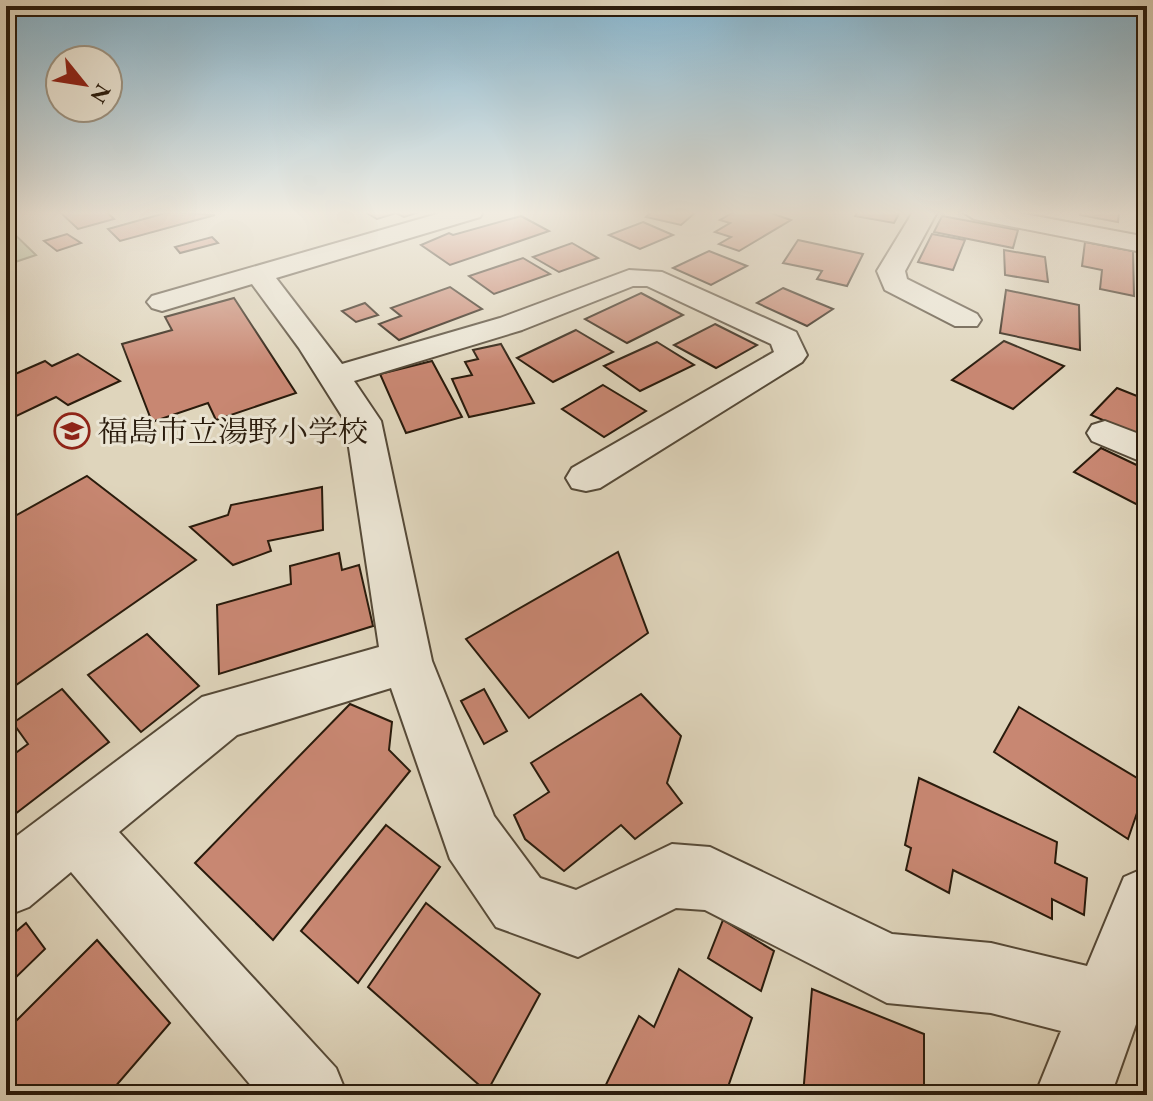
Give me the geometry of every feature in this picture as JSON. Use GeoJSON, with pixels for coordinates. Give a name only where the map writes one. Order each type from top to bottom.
{"type":"FeatureCollection","features":[{"type":"Feature","properties":{"kind":"street"},"geometry":{"type":"LineString","coordinates":[[162,302],[299,263]]}},
{"type":"Feature","properties":{"kind":"street"},"geometry":{"type":"LineString","coordinates":[[895,263],[891,271],[895,284],[966,320]]}},
{"type":"Feature","properties":{"kind":"street"},"geometry":{"type":"LineString","coordinates":[[260,276],[335,376],[363,421],[407,661],[472,837],[519,904],[578,924],[672,876],[710,879],[887,968],[991,978],[1108,1007]]}},
{"type":"Feature","properties":{"kind":"street"},"geometry":{"type":"LineString","coordinates":[[335,376],[511,324],[629,278],[652,278],[785,339],[791,355],[586,478]]}},
{"type":"Feature","properties":{"kind":"street"},"geometry":{"type":"LineString","coordinates":[[1105,433],[1147,452]]}},
{"type":"Feature","properties":{"kind":"street"},"geometry":{"type":"LineString","coordinates":[[6,884],[221,715],[407,661]]}},
{"type":"Feature","properties":{"kind":"street"},"geometry":{"type":"LineString","coordinates":[[75,829],[309,1095]]}},
{"type":"Feature","properties":{"kind":"street"},"geometry":{"type":"LineString","coordinates":[[1073,1095],[1147,900]]}},
{"type":"Feature","properties":{"kind":"building"},"geometry":{"type":"Polygon","coordinates":[[[507,263],[532,263],[550,274],[494,294],[469,276],[507,263]]]}},
{"type":"Feature","properties":{"kind":"building"},"geometry":{"type":"Polygon","coordinates":[[[544,263],[583,263],[559,272],[544,263]]]}},
{"type":"Feature","properties":{"kind":"building"},"geometry":{"type":"Polygon","coordinates":[[[683,263],[747,266],[711,285],[673,268],[683,263]]]}},
{"type":"Feature","properties":{"kind":"building"},"geometry":{"type":"Polygon","coordinates":[[[785,263],[858,263],[847,286],[817,279],[822,271],[785,263]]]}},
{"type":"Feature","properties":{"kind":"building"},"geometry":{"type":"Polygon","coordinates":[[[924,263],[956,263],[953,270],[924,263]]]}},
{"type":"Feature","properties":{"kind":"building"},"geometry":{"type":"Polygon","coordinates":[[[1005,263],[1046,263],[1048,282],[1005,275],[1005,263]]]}},
{"type":"Feature","properties":{"kind":"building"},"geometry":{"type":"Polygon","coordinates":[[[1082,263],[1133,263],[1134,296],[1100,289],[1102,270],[1082,266],[1082,263]]]}},
{"type":"Feature","properties":{"kind":"building"},"geometry":{"type":"Polygon","coordinates":[[[450,287],[482,309],[399,340],[379,324],[401,316],[391,308],[450,287]]]}},
{"type":"Feature","properties":{"kind":"building"},"geometry":{"type":"Polygon","coordinates":[[[783,288],[833,309],[807,326],[757,303],[783,288]]]}},
{"type":"Feature","properties":{"kind":"building"},"geometry":{"type":"Polygon","coordinates":[[[1006,290],[1079,305],[1080,350],[1000,333],[1006,290]]]}},
{"type":"Feature","properties":{"kind":"building"},"geometry":{"type":"Polygon","coordinates":[[[641,293],[683,315],[627,343],[585,319],[641,293]]]}},
{"type":"Feature","properties":{"kind":"building"},"geometry":{"type":"Polygon","coordinates":[[[234,298],[296,393],[216,420],[208,403],[152,422],[122,344],[172,330],[165,317],[234,298]]]}},
{"type":"Feature","properties":{"kind":"building"},"geometry":{"type":"Polygon","coordinates":[[[365,303],[378,315],[356,322],[342,311],[365,303]]]}},
{"type":"Feature","properties":{"kind":"building"},"geometry":{"type":"Polygon","coordinates":[[[715,324],[757,345],[716,368],[674,345],[715,324]]]}},
{"type":"Feature","properties":{"kind":"building"},"geometry":{"type":"Polygon","coordinates":[[[576,330],[613,352],[553,382],[517,358],[576,330]]]}},
{"type":"Feature","properties":{"kind":"building"},"geometry":{"type":"Polygon","coordinates":[[[1004,341],[1064,366],[1013,409],[952,380],[1004,341]]]}},
{"type":"Feature","properties":{"kind":"building"},"geometry":{"type":"Polygon","coordinates":[[[657,342],[694,365],[640,391],[604,366],[657,342]]]}},
{"type":"Feature","properties":{"kind":"building"},"geometry":{"type":"Polygon","coordinates":[[[501,344],[534,403],[469,417],[452,379],[472,375],[465,362],[478,359],[473,350],[501,344]]]}},
{"type":"Feature","properties":{"kind":"building"},"geometry":{"type":"Polygon","coordinates":[[[78,354],[120,381],[68,405],[56,397],[6,421],[6,378],[45,361],[52,366],[78,354]]]}},
{"type":"Feature","properties":{"kind":"building"},"geometry":{"type":"Polygon","coordinates":[[[432,361],[462,417],[406,433],[380,374],[432,361]]]}},
{"type":"Feature","properties":{"kind":"building"},"geometry":{"type":"Polygon","coordinates":[[[603,385],[646,411],[604,437],[562,409],[603,385]]]}},
{"type":"Feature","properties":{"kind":"building"},"geometry":{"type":"Polygon","coordinates":[[[1117,388],[1147,400],[1147,439],[1091,415],[1117,388]]]}},
{"type":"Feature","properties":{"kind":"building"},"geometry":{"type":"Polygon","coordinates":[[[1101,448],[1147,470],[1147,493],[1136,504],[1074,472],[1101,448]]]}},
{"type":"Feature","properties":{"kind":"building"},"geometry":{"type":"Polygon","coordinates":[[[87,476],[196,560],[6,692],[6,521],[87,476]]]}},
{"type":"Feature","properties":{"kind":"building"},"geometry":{"type":"Polygon","coordinates":[[[322,487],[323,530],[268,541],[271,551],[233,565],[190,527],[228,515],[231,505],[322,487]]]}},
{"type":"Feature","properties":{"kind":"building"},"geometry":{"type":"Polygon","coordinates":[[[618,552],[648,633],[529,718],[466,639],[618,552]]]}},
{"type":"Feature","properties":{"kind":"building"},"geometry":{"type":"Polygon","coordinates":[[[339,553],[342,570],[359,565],[373,626],[219,674],[217,605],[291,584],[290,566],[339,553]]]}},
{"type":"Feature","properties":{"kind":"building"},"geometry":{"type":"Polygon","coordinates":[[[147,634],[199,686],[141,732],[88,675],[147,634]]]}},
{"type":"Feature","properties":{"kind":"building"},"geometry":{"type":"Polygon","coordinates":[[[62,689],[109,742],[6,821],[6,760],[28,744],[13,723],[62,689]]]}},
{"type":"Feature","properties":{"kind":"building"},"geometry":{"type":"Polygon","coordinates":[[[484,689],[507,731],[484,744],[461,701],[484,689]]]}},
{"type":"Feature","properties":{"kind":"building"},"geometry":{"type":"Polygon","coordinates":[[[641,694],[681,736],[667,783],[682,803],[635,839],[621,825],[564,871],[525,839],[514,815],[549,792],[531,763],[641,694]]]}},
{"type":"Feature","properties":{"kind":"building"},"geometry":{"type":"Polygon","coordinates":[[[350,704],[392,722],[389,750],[410,771],[273,940],[195,863],[350,704]]]}},
{"type":"Feature","properties":{"kind":"building"},"geometry":{"type":"Polygon","coordinates":[[[1019,707],[1147,784],[1128,839],[994,752],[1019,707]]]}},
{"type":"Feature","properties":{"kind":"building"},"geometry":{"type":"Polygon","coordinates":[[[919,778],[1057,842],[1055,863],[1087,878],[1084,915],[1052,899],[1052,919],[953,870],[949,893],[906,870],[911,848],[905,845],[919,778]]]}},
{"type":"Feature","properties":{"kind":"building"},"geometry":{"type":"Polygon","coordinates":[[[386,825],[440,867],[358,983],[301,931],[386,825]]]}},
{"type":"Feature","properties":{"kind":"building"},"geometry":{"type":"Polygon","coordinates":[[[426,903],[540,994],[487,1092],[368,987],[426,903]]]}},
{"type":"Feature","properties":{"kind":"building"},"geometry":{"type":"Polygon","coordinates":[[[723,920],[774,951],[761,991],[708,958],[723,920]]]}},
{"type":"Feature","properties":{"kind":"building"},"geometry":{"type":"Polygon","coordinates":[[[26,923],[45,949],[6,987],[6,940],[26,923]]]}},
{"type":"Feature","properties":{"kind":"building"},"geometry":{"type":"Polygon","coordinates":[[[97,940],[170,1023],[108,1095],[6,1095],[6,1031],[97,940]]]}},
{"type":"Feature","properties":{"kind":"building"},"geometry":{"type":"Polygon","coordinates":[[[679,969],[752,1018],[728,1087],[739,1095],[601,1095],[639,1016],[654,1027],[679,969]]]}},
{"type":"Feature","properties":{"kind":"building"},"geometry":{"type":"Polygon","coordinates":[[[812,989],[924,1034],[924,1095],[803,1095],[812,989]]]}},
{"type":"Feature","properties":{"kind":"place","name":"福島市立湯野小学校"},"geometry":{"type":"Point","coordinates":[72,431]}}]}
